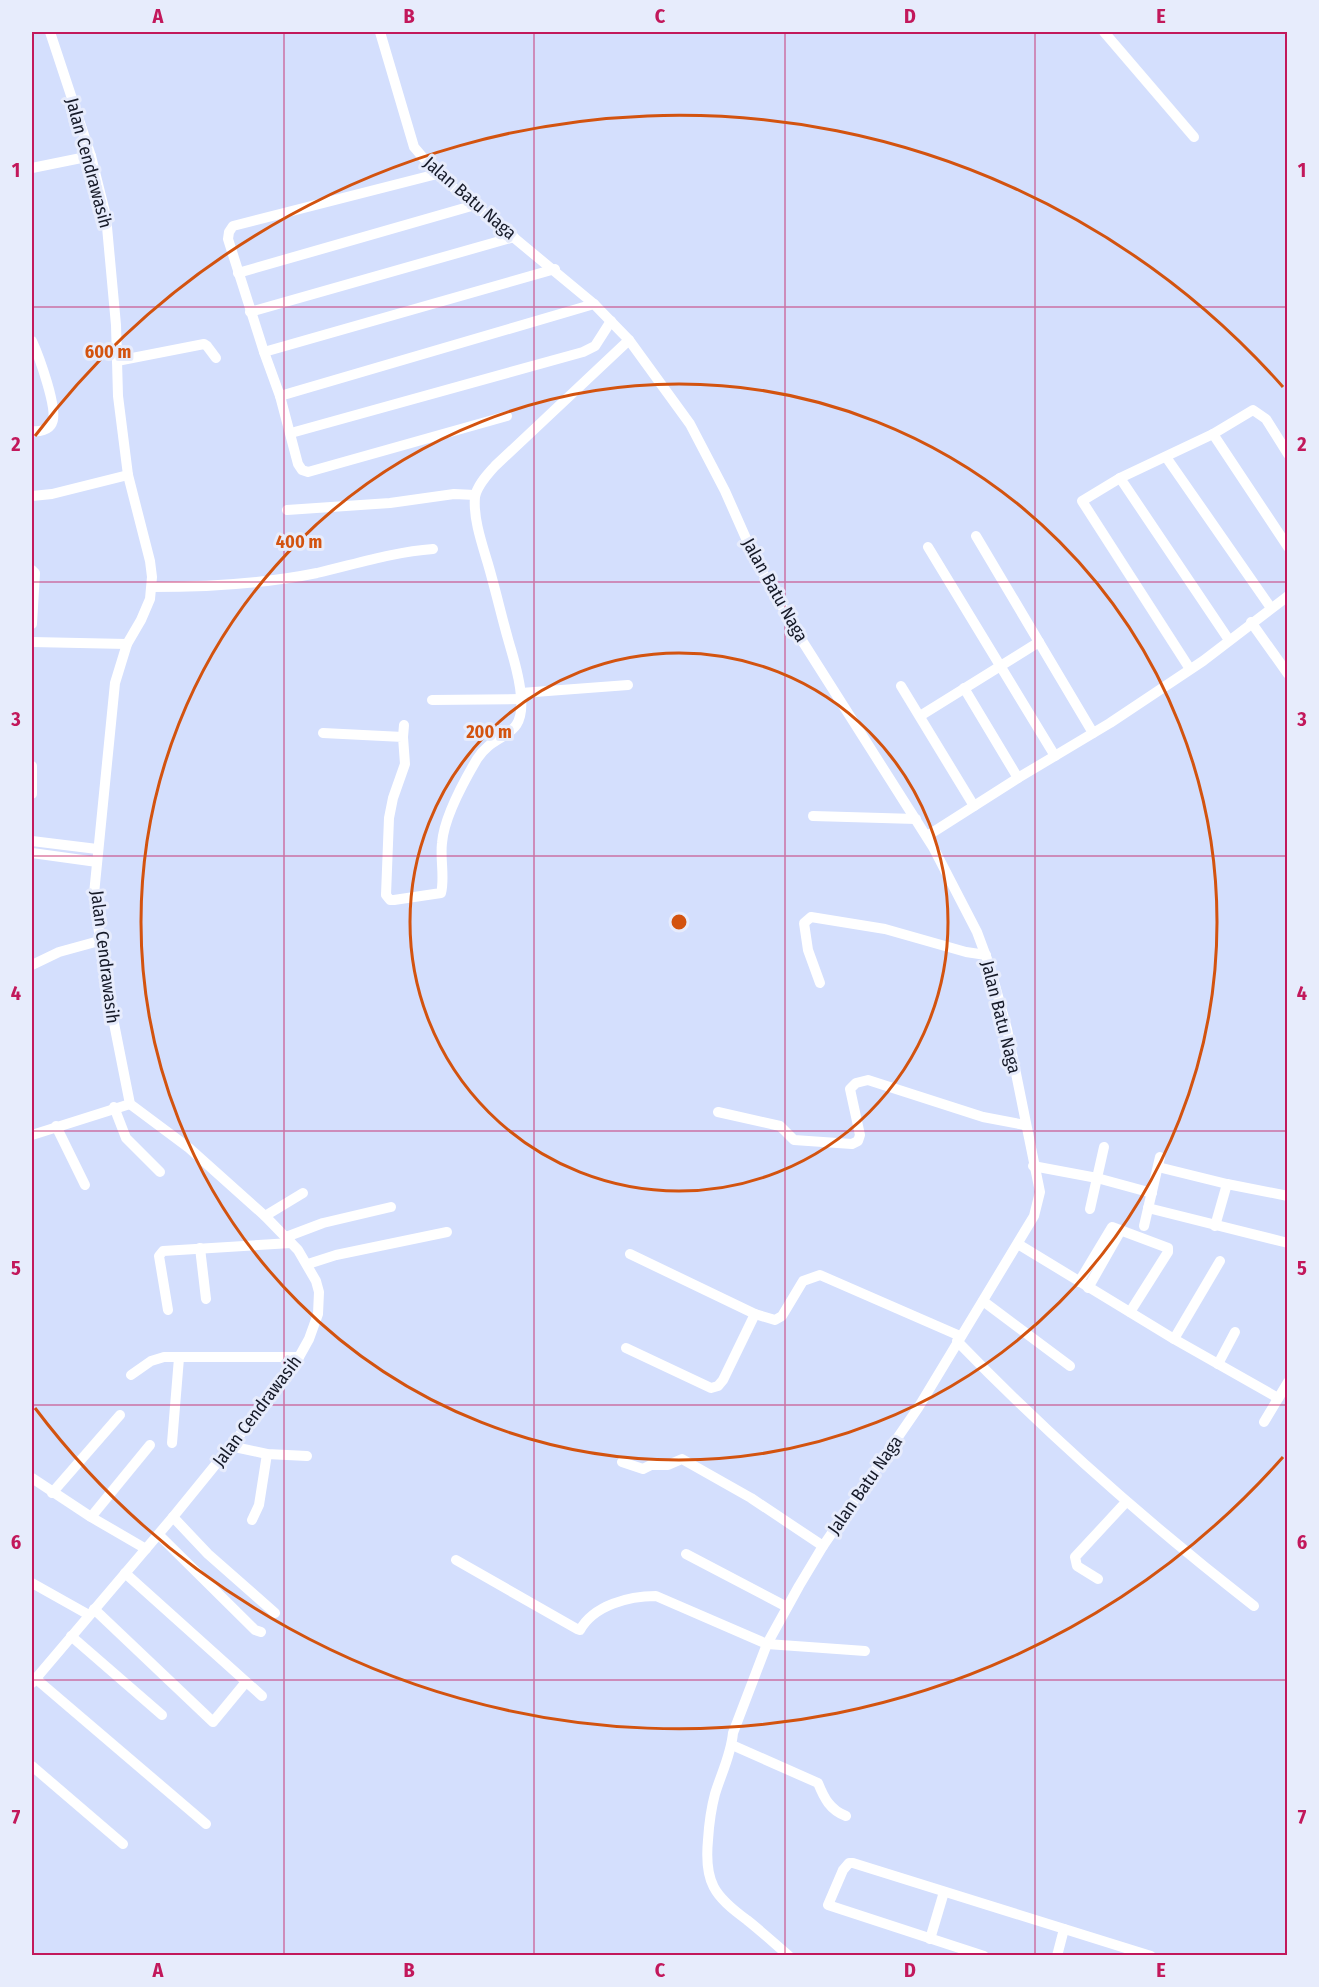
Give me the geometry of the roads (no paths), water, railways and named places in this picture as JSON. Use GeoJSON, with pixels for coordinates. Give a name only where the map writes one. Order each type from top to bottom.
{"type":"FeatureCollection","features":[{"type":"Feature","properties":{"kind":"street","name":"Jalan Cendrawasih"},"geometry":{"type":"LineString","coordinates":[[33,1680],[173,1517],[299,1357],[315,1324],[319,1302],[316,1281],[308,1264],[288,1240],[265,1216],[189,1148],[130,1104],[111,1013],[94,894],[115,683],[127,644],[141,620],[152,587],[150,561],[128,475],[118,396],[108,232],[91,156],[50,32]]}},
{"type":"Feature","properties":{"kind":"street","name":"Jalan Batu Naga"},"geometry":{"type":"LineString","coordinates":[[380,32],[414,147],[437,174],[555,269],[611,321],[629,340],[690,424],[725,491],[756,561],[801,639],[927,836],[956,889],[986,955],[1007,1029],[1040,1197],[1034,1216],[918,1408],[824,1545],[786,1607],[767,1644],[733,1733],[732,1745],[709,1820],[706,1853],[708,1872],[715,1890],[731,1909],[789,1956]]}},
{"type":"Feature","properties":{"kind":"street"},"geometry":{"type":"LineString","coordinates":[[1104,32],[1194,137]]}},
{"type":"Feature","properties":{"kind":"street"},"geometry":{"type":"LineString","coordinates":[[32,168],[91,156]]}},
{"type":"Feature","properties":{"kind":"street"},"geometry":{"type":"LineString","coordinates":[[437,174],[233,226],[228,239],[250,312],[280,396],[298,464],[302,470],[308,472],[507,416]]}},
{"type":"Feature","properties":{"kind":"street"},"geometry":{"type":"LineString","coordinates":[[238,273],[475,205]]}},
{"type":"Feature","properties":{"kind":"street"},"geometry":{"type":"LineString","coordinates":[[250,312],[514,237]]}},
{"type":"Feature","properties":{"kind":"street"},"geometry":{"type":"LineString","coordinates":[[264,352],[555,269]]}},
{"type":"Feature","properties":{"kind":"street"},"geometry":{"type":"LineString","coordinates":[[280,396],[594,304]]}},
{"type":"Feature","properties":{"kind":"street"},"geometry":{"type":"LineString","coordinates":[[291,433],[583,352],[595,346],[611,321]]}},
{"type":"Feature","properties":{"kind":"street"},"geometry":{"type":"LineString","coordinates":[[404,725],[402,737],[405,764],[393,798],[389,818],[385,891],[390,900],[442,892],[442,840],[447,822],[480,755],[488,746],[515,728],[519,722],[521,696],[492,580],[480,543],[475,495],[495,466],[629,340]]}},
{"type":"Feature","properties":{"kind":"street"},"geometry":{"type":"LineString","coordinates":[[32,341],[45,373],[54,418],[48,428],[32,431]]}},
{"type":"Feature","properties":{"kind":"street"},"geometry":{"type":"LineString","coordinates":[[117,361],[204,344],[216,358]]}},
{"type":"Feature","properties":{"kind":"street"},"geometry":{"type":"LineString","coordinates":[[1190,669],[1082,501],[1120,478],[1213,434],[1253,410],[1266,418],[1287,454]]}},
{"type":"Feature","properties":{"kind":"street"},"geometry":{"type":"LineString","coordinates":[[1213,434],[1287,547]]}},
{"type":"Feature","properties":{"kind":"street"},"geometry":{"type":"LineString","coordinates":[[1166,457],[1271,608]]}},
{"type":"Feature","properties":{"kind":"street"},"geometry":{"type":"LineString","coordinates":[[32,496],[52,494],[128,475]]}},
{"type":"Feature","properties":{"kind":"street"},"geometry":{"type":"LineString","coordinates":[[1120,478],[1229,640]]}},
{"type":"Feature","properties":{"kind":"street"},"geometry":{"type":"LineString","coordinates":[[287,510],[390,503],[454,494],[475,495]]}},
{"type":"Feature","properties":{"kind":"street"},"geometry":{"type":"LineString","coordinates":[[976,536],[1093,733]]}},
{"type":"Feature","properties":{"kind":"street"},"geometry":{"type":"LineString","coordinates":[[928,547],[1055,756]]}},
{"type":"Feature","properties":{"kind":"street"},"geometry":{"type":"LineString","coordinates":[[152,587],[190,587],[292,577],[391,554],[433,549]]}},
{"type":"Feature","properties":{"kind":"street"},"geometry":{"type":"LineString","coordinates":[[32,570],[35,573],[32,624]]}},
{"type":"Feature","properties":{"kind":"street"},"geometry":{"type":"LineString","coordinates":[[927,836],[1093,733],[1190,669],[1287,596]]}},
{"type":"Feature","properties":{"kind":"street"},"geometry":{"type":"LineString","coordinates":[[1251,622],[1287,674]]}},
{"type":"Feature","properties":{"kind":"street"},"geometry":{"type":"LineString","coordinates":[[32,642],[127,644]]}},
{"type":"Feature","properties":{"kind":"street"},"geometry":{"type":"LineString","coordinates":[[920,716],[1039,642]]}},
{"type":"Feature","properties":{"kind":"street"},"geometry":{"type":"LineString","coordinates":[[432,700],[521,696],[628,685]]}},
{"type":"Feature","properties":{"kind":"street"},"geometry":{"type":"LineString","coordinates":[[902,686],[974,806]]}},
{"type":"Feature","properties":{"kind":"street"},"geometry":{"type":"LineString","coordinates":[[964,688],[1018,778]]}},
{"type":"Feature","properties":{"kind":"street"},"geometry":{"type":"LineString","coordinates":[[323,733],[402,737]]}},
{"type":"Feature","properties":{"kind":"street"},"geometry":{"type":"LineString","coordinates":[[32,766],[32,794]]}},
{"type":"Feature","properties":{"kind":"street"},"geometry":{"type":"LineString","coordinates":[[813,816],[916,819]]}},
{"type":"Feature","properties":{"kind":"street"},"geometry":{"type":"LineString","coordinates":[[32,841],[97,849]]}},
{"type":"Feature","properties":{"kind":"street"},"geometry":{"type":"LineString","coordinates":[[32,853],[97,862]]}},
{"type":"Feature","properties":{"kind":"street"},"geometry":{"type":"LineString","coordinates":[[820,982],[808,950],[804,923],[811,917],[885,928],[966,952],[986,955]]}},
{"type":"Feature","properties":{"kind":"street"},"geometry":{"type":"LineString","coordinates":[[32,965],[59,952],[99,940]]}},
{"type":"Feature","properties":{"kind":"street"},"geometry":{"type":"LineString","coordinates":[[718,1112],[780,1126],[795,1140],[852,1144],[858,1141],[860,1135],[850,1089],[856,1083],[868,1080],[983,1117],[1025,1125]]}},
{"type":"Feature","properties":{"kind":"street"},"geometry":{"type":"LineString","coordinates":[[32,1135],[114,1107],[130,1104]]}},
{"type":"Feature","properties":{"kind":"street"},"geometry":{"type":"LineString","coordinates":[[114,1107],[126,1138],[160,1172]]}},
{"type":"Feature","properties":{"kind":"street"},"geometry":{"type":"LineString","coordinates":[[56,1126],[86,1185]]}},
{"type":"Feature","properties":{"kind":"street"},"geometry":{"type":"LineString","coordinates":[[1090,1209],[1104,1147]]}},
{"type":"Feature","properties":{"kind":"street"},"geometry":{"type":"LineString","coordinates":[[1144,1226],[1159,1162],[1227,1184],[1287,1196]]}},
{"type":"Feature","properties":{"kind":"street"},"geometry":{"type":"LineString","coordinates":[[1034,1166],[1097,1178],[1152,1193]]}},
{"type":"Feature","properties":{"kind":"street"},"geometry":{"type":"LineString","coordinates":[[1215,1226],[1227,1184]]}},
{"type":"Feature","properties":{"kind":"street"},"geometry":{"type":"LineString","coordinates":[[265,1216],[303,1193]]}},
{"type":"Feature","properties":{"kind":"street"},"geometry":{"type":"LineString","coordinates":[[168,1310],[160,1254],[164,1251],[288,1240],[323,1223],[391,1207]]}},
{"type":"Feature","properties":{"kind":"street"},"geometry":{"type":"LineString","coordinates":[[1148,1208],[1287,1243]]}},
{"type":"Feature","properties":{"kind":"street"},"geometry":{"type":"LineString","coordinates":[[1084,1285],[1111,1227],[1167,1248],[1169,1250],[1130,1312]]}},
{"type":"Feature","properties":{"kind":"street"},"geometry":{"type":"LineString","coordinates":[[308,1264],[336,1255],[447,1232]]}},
{"type":"Feature","properties":{"kind":"street"},"geometry":{"type":"LineString","coordinates":[[1018,1244],[1174,1339],[1278,1398]]}},
{"type":"Feature","properties":{"kind":"street"},"geometry":{"type":"LineString","coordinates":[[200,1248],[206,1299]]}},
{"type":"Feature","properties":{"kind":"street"},"geometry":{"type":"LineString","coordinates":[[630,1254],[755,1314],[775,1320],[780,1318],[803,1281],[819,1275],[959,1339],[1008,1394],[1126,1502],[1254,1606]]}},
{"type":"Feature","properties":{"kind":"street"},"geometry":{"type":"LineString","coordinates":[[1174,1339],[1220,1260]]}},
{"type":"Feature","properties":{"kind":"street"},"geometry":{"type":"LineString","coordinates":[[983,1301],[1070,1366]]}},
{"type":"Feature","properties":{"kind":"street"},"geometry":{"type":"LineString","coordinates":[[626,1348],[711,1388],[718,1386],[723,1380],[755,1314]]}},
{"type":"Feature","properties":{"kind":"street"},"geometry":{"type":"LineString","coordinates":[[1218,1364],[1235,1332]]}},
{"type":"Feature","properties":{"kind":"street"},"geometry":{"type":"LineString","coordinates":[[131,1375],[155,1360],[299,1357]]}},
{"type":"Feature","properties":{"kind":"street"},"geometry":{"type":"LineString","coordinates":[[172,1443],[179,1358]]}},
{"type":"Feature","properties":{"kind":"street"},"geometry":{"type":"LineString","coordinates":[[1264,1422],[1287,1382]]}},
{"type":"Feature","properties":{"kind":"street"},"geometry":{"type":"LineString","coordinates":[[52,1493],[120,1415]]}},
{"type":"Feature","properties":{"kind":"street"},"geometry":{"type":"LineString","coordinates":[[91,1517],[150,1445]]}},
{"type":"Feature","properties":{"kind":"street"},"geometry":{"type":"LineString","coordinates":[[230,1446],[267,1454],[307,1456]]}},
{"type":"Feature","properties":{"kind":"street"},"geometry":{"type":"LineString","coordinates":[[252,1520],[259,1505],[267,1454]]}},
{"type":"Feature","properties":{"kind":"street"},"geometry":{"type":"LineString","coordinates":[[622,1462],[643,1469],[651,1465],[668,1465],[682,1459],[751,1498],[772,1514],[824,1545]]}},
{"type":"Feature","properties":{"kind":"street"},"geometry":{"type":"LineString","coordinates":[[32,1478],[52,1493],[146,1549]]}},
{"type":"Feature","properties":{"kind":"street"},"geometry":{"type":"LineString","coordinates":[[1098,1579],[1077,1566],[1075,1557],[1126,1502]]}},
{"type":"Feature","properties":{"kind":"street"},"geometry":{"type":"LineString","coordinates":[[173,1517],[208,1554],[275,1613]]}},
{"type":"Feature","properties":{"kind":"street"},"geometry":{"type":"LineString","coordinates":[[159,1534],[255,1630],[261,1632]]}},
{"type":"Feature","properties":{"kind":"street"},"geometry":{"type":"LineString","coordinates":[[686,1554],[786,1607]]}},
{"type":"Feature","properties":{"kind":"street"},"geometry":{"type":"LineString","coordinates":[[456,1560],[580,1630],[597,1610],[638,1596],[656,1596],[767,1644],[864,1651]]}},
{"type":"Feature","properties":{"kind":"street"},"geometry":{"type":"LineString","coordinates":[[125,1573],[262,1696]]}},
{"type":"Feature","properties":{"kind":"street"},"geometry":{"type":"LineString","coordinates":[[32,1583],[92,1612],[213,1722],[246,1682]]}},
{"type":"Feature","properties":{"kind":"street"},"geometry":{"type":"LineString","coordinates":[[71,1636],[162,1715]]}},
{"type":"Feature","properties":{"kind":"street"},"geometry":{"type":"LineString","coordinates":[[33,1680],[206,1824]]}},
{"type":"Feature","properties":{"kind":"street"},"geometry":{"type":"LineString","coordinates":[[732,1745],[818,1783],[824,1797],[835,1812],[846,1816]]}},
{"type":"Feature","properties":{"kind":"street"},"geometry":{"type":"LineString","coordinates":[[32,1766],[123,1844]]}},
{"type":"Feature","properties":{"kind":"street"},"geometry":{"type":"LineString","coordinates":[[984,1956],[828,1905],[843,1870],[849,1863],[1151,1956]]}},
{"type":"Feature","properties":{"kind":"street"},"geometry":{"type":"LineString","coordinates":[[930,1939],[944,1892]]}},
{"type":"Feature","properties":{"kind":"street"},"geometry":{"type":"LineString","coordinates":[[1057,1956],[1064,1929]]}}]}
